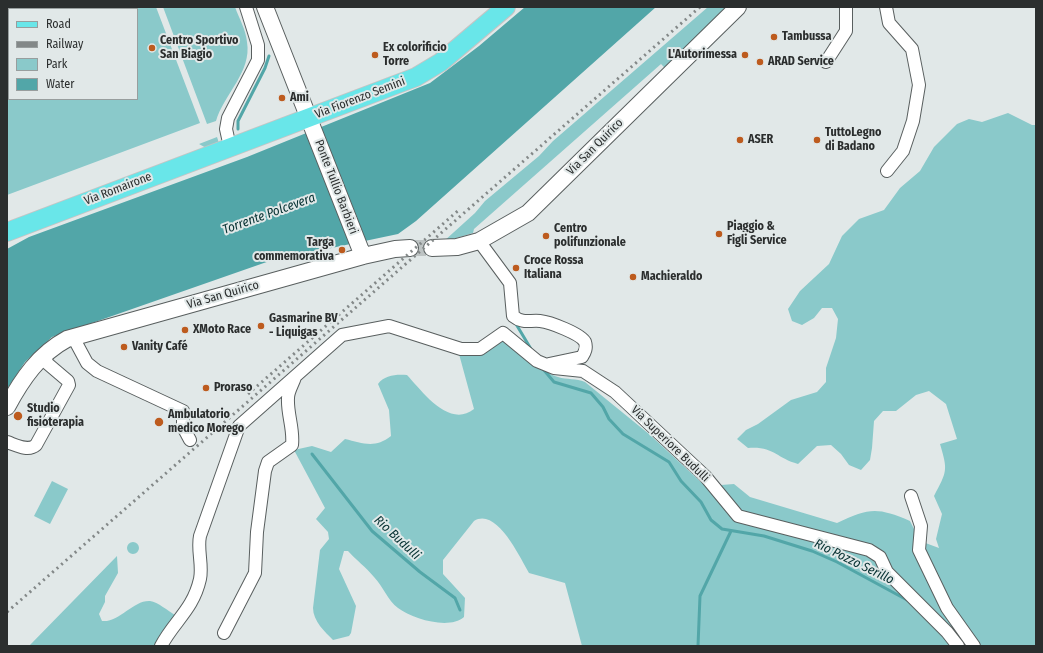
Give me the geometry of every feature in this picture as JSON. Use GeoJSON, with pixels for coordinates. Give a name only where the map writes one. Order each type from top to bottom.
{"type":"FeatureCollection","features":[{"type":"Feature","properties":{"kind":"main road"},"geometry":{"type":"LineString","coordinates":[[265,7],[311,124]]}},
{"type":"Feature","properties":{"kind":"main road","name":"Via Fiorenzo Semini"},"geometry":{"type":"LineString","coordinates":[[311,124],[429,70],[506,7]]}},
{"type":"Feature","properties":{"kind":"main road","name":"Via San Quirico"},"geometry":{"type":"LineString","coordinates":[[432,248],[457,247],[479,241],[516,221],[540,202],[738,7]]}},
{"type":"Feature","properties":{"kind":"main road","name":"Via Romairone"},"geometry":{"type":"LineString","coordinates":[[7,232],[230,147],[311,124]]}},
{"type":"Feature","properties":{"kind":"main road","name":"Ponte Tullio Barbieri"},"geometry":{"type":"LineString","coordinates":[[311,124],[360,249]]}},
{"type":"Feature","properties":{"kind":"main road","name":"Via San Quirico"},"geometry":{"type":"LineString","coordinates":[[7,407],[23,380],[43,356],[60,343],[73,337],[360,249],[410,248]]}},
{"type":"Feature","properties":{"kind":"street"},"geometry":{"type":"LineString","coordinates":[[230,147],[226,129],[228,118],[258,60],[258,45],[246,7]]}},
{"type":"Feature","properties":{"kind":"street"},"geometry":{"type":"LineString","coordinates":[[886,7],[889,23],[912,49],[919,85],[913,121],[903,151],[887,171]]}},
{"type":"Feature","properties":{"kind":"street"},"geometry":{"type":"LineString","coordinates":[[826,62],[846,31],[844,9]]}},
{"type":"Feature","properties":{"kind":"street"},"geometry":{"type":"LineString","coordinates":[[479,241],[510,283],[513,316],[518,320],[525,322],[540,321],[560,327],[581,337],[585,341],[586,351],[582,357],[547,365]]}},
{"type":"Feature","properties":{"kind":"street","name":"Via Superiore Budulli"},"geometry":{"type":"LineString","coordinates":[[296,376],[342,335],[389,326],[461,349],[480,349],[503,333],[537,361],[554,368],[583,372],[615,392],[705,476],[738,516],[755,522],[869,550],[880,557],[887,572],[947,632],[958,646]]}},
{"type":"Feature","properties":{"kind":"street"},"geometry":{"type":"LineString","coordinates":[[73,337],[87,363],[97,371],[183,411],[183,427],[190,440]]}},
{"type":"Feature","properties":{"kind":"street"},"geometry":{"type":"LineString","coordinates":[[7,442],[26,448],[36,445],[69,385],[68,381],[48,364],[43,356]]}},
{"type":"Feature","properties":{"kind":"street"},"geometry":{"type":"LineString","coordinates":[[224,633],[255,573],[257,532],[265,471],[268,462],[292,445],[293,435],[288,412],[288,396],[296,376]]}},
{"type":"Feature","properties":{"kind":"street"},"geometry":{"type":"LineString","coordinates":[[161,646],[168,633],[188,610],[194,598],[200,578],[200,536],[239,426],[296,376]]}},
{"type":"Feature","properties":{"kind":"street"},"geometry":{"type":"LineString","coordinates":[[911,496],[921,526],[919,550],[947,608],[974,646]]}},
{"type":"Feature","properties":{"kind":"green space"},"geometry":{"type":"Polygon","coordinates":[[[156,7],[200,123],[7,195],[7,42],[8,100],[138,100],[138,8],[94,8],[156,7]]]}},
{"type":"Feature","properties":{"kind":"green space"},"geometry":{"type":"Polygon","coordinates":[[[163,7],[235,7],[245,33],[247,53],[241,73],[225,101],[216,121],[207,124],[163,7]]]}},
{"type":"Feature","properties":{"kind":"green space"},"geometry":{"type":"Polygon","coordinates":[[[708,7],[728,7],[666,69],[661,64],[474,229],[473,233],[443,242],[475,213],[485,201],[539,156],[553,141],[708,7]]]}},
{"type":"Feature","properties":{"kind":"green space"},"geometry":{"type":"Polygon","coordinates":[[[1008,113],[1032,125],[1036,125],[1036,646],[582,646],[565,583],[529,573],[507,536],[491,521],[483,519],[474,521],[443,560],[443,574],[465,598],[464,617],[449,623],[440,623],[431,622],[405,612],[394,605],[368,570],[348,551],[344,551],[339,569],[356,606],[351,633],[349,636],[333,640],[320,626],[315,617],[313,608],[320,550],[329,539],[328,532],[316,519],[325,508],[294,450],[312,446],[331,452],[345,439],[374,444],[379,443],[391,436],[389,410],[378,384],[387,377],[391,376],[407,375],[437,406],[455,414],[465,414],[474,409],[459,354],[508,340],[532,361],[552,375],[585,382],[649,434],[703,484],[708,486],[734,484],[750,497],[837,523],[865,512],[873,511],[889,513],[910,521],[920,541],[939,548],[936,539],[942,514],[934,496],[942,481],[945,471],[940,444],[957,439],[946,404],[929,391],[916,395],[896,411],[883,411],[874,421],[870,460],[861,470],[849,465],[841,454],[831,445],[817,446],[798,464],[764,449],[748,448],[737,439],[746,430],[758,424],[791,400],[817,392],[826,382],[826,368],[836,338],[838,319],[832,308],[822,308],[814,318],[802,325],[792,321],[788,309],[800,291],[829,264],[842,236],[859,219],[884,210],[900,188],[920,171],[934,147],[957,124],[969,119],[982,122],[1008,113]]]}},
{"type":"Feature","properties":{"kind":"green space"},"geometry":{"type":"Polygon","coordinates":[[[217,137],[220,146],[208,149],[199,144],[217,137]]]}},
{"type":"Feature","properties":{"kind":"green space"},"geometry":{"type":"Polygon","coordinates":[[[52,481],[68,489],[50,524],[34,516],[52,481]]]}},
{"type":"Feature","properties":{"kind":"green space"},"geometry":{"type":"Polygon","coordinates":[[[133,542],[137,544],[139,548],[137,552],[133,554],[129,552],[127,548],[129,544],[133,542]]]}},
{"type":"Feature","properties":{"kind":"green space"},"geometry":{"type":"Polygon","coordinates":[[[117,556],[118,573],[105,596],[105,602],[99,614],[102,621],[114,619],[132,607],[144,602],[150,601],[156,603],[175,615],[175,619],[157,646],[29,646],[117,556]]]}},
{"type":"Feature","properties":{"kind":"water","name":"Torrente Polcevera"},"geometry":{"type":"Polygon","coordinates":[[[525,7],[656,7],[416,221],[398,234],[281,257],[52,337],[25,362],[7,389],[7,249],[29,237],[247,157],[430,83],[479,46],[525,7]]]}},
{"type":"Feature","properties":{"kind":"waterway"},"geometry":{"type":"LineString","coordinates":[[238,129],[238,121],[265,68],[269,56]]}},
{"type":"Feature","properties":{"kind":"waterway","name":"Rio Pozzo Serillo"},"geometry":{"type":"LineString","coordinates":[[516,324],[531,349]]}},
{"type":"Feature","properties":{"kind":"waterway","name":"Rio Pozzo Serillo"},"geometry":{"type":"LineString","coordinates":[[543,369],[554,382],[591,393],[603,407],[609,419],[623,434],[669,462],[681,481],[701,502],[711,520],[722,529],[764,536],[812,551],[837,562],[909,601]]}},
{"type":"Feature","properties":{"kind":"waterway","name":"Rio Budulli"},"geometry":{"type":"LineString","coordinates":[[312,454],[372,531],[420,572],[455,598],[460,610]]}},
{"type":"Feature","properties":{"kind":"waterway"},"geometry":{"type":"LineString","coordinates":[[698,646],[700,596],[731,531]]}},
{"type":"Feature","properties":{"kind":"waterway","name":"Rio Pozzo Serillo"},"geometry":{"type":"LineString","coordinates":[[956,635],[965,643]]}},
{"type":"Feature","properties":{"kind":"tunnel"},"geometry":{"type":"LineString","coordinates":[[410,248],[432,248]]}},
{"type":"Feature","properties":{"kind":"railway"},"geometry":{"type":"LineString","coordinates":[[7,612],[700,7]]}},
{"type":"Feature","properties":{"kind":"railway"},"geometry":{"type":"LineString","coordinates":[[248,394],[460,209]]}},
{"type":"Feature","properties":{"kind":"place","name":"Tambussa"},"geometry":{"type":"Point","coordinates":[774,37]}},
{"type":"Feature","properties":{"kind":"place","name":"Centro Sportivo San Biagio"},"geometry":{"type":"Point","coordinates":[152,48]}},
{"type":"Feature","properties":{"kind":"place","name":"Ex colorificio Torre"},"geometry":{"type":"Point","coordinates":[375,55]}},
{"type":"Feature","properties":{"kind":"place","name":"L'Autorimessa"},"geometry":{"type":"Point","coordinates":[745,55]}},
{"type":"Feature","properties":{"kind":"place","name":"ARAD Service"},"geometry":{"type":"Point","coordinates":[760,62]}},
{"type":"Feature","properties":{"kind":"place","name":"Ami"},"geometry":{"type":"Point","coordinates":[282,98]}},
{"type":"Feature","properties":{"kind":"place","name":"ASER"},"geometry":{"type":"Point","coordinates":[740,140]}},
{"type":"Feature","properties":{"kind":"place","name":"TuttoLegno di Badano"},"geometry":{"type":"Point","coordinates":[817,140]}},
{"type":"Feature","properties":{"kind":"place","name":"Piaggio & Figli Service"},"geometry":{"type":"Point","coordinates":[719,234]}},
{"type":"Feature","properties":{"kind":"place","name":"Centro polifunzionale"},"geometry":{"type":"Point","coordinates":[546,236]}},
{"type":"Feature","properties":{"kind":"place","name":"Targa commemorativa"},"geometry":{"type":"Point","coordinates":[342,250]}},
{"type":"Feature","properties":{"kind":"place","name":"Croce Rossa Italiana"},"geometry":{"type":"Point","coordinates":[516,268]}},
{"type":"Feature","properties":{"kind":"place","name":"Machieraldo"},"geometry":{"type":"Point","coordinates":[633,277]}},
{"type":"Feature","properties":{"kind":"place","name":"Gasmarine BV - Liquigas"},"geometry":{"type":"Point","coordinates":[261,326]}},
{"type":"Feature","properties":{"kind":"place","name":"XMoto Race"},"geometry":{"type":"Point","coordinates":[185,330]}},
{"type":"Feature","properties":{"kind":"place","name":"Vanity Café"},"geometry":{"type":"Point","coordinates":[124,347]}},
{"type":"Feature","properties":{"kind":"place","name":"Proraso"},"geometry":{"type":"Point","coordinates":[206,388]}},
{"type":"Feature","properties":{"kind":"place","name":"Studio fisioterapia"},"geometry":{"type":"Point","coordinates":[18,416]}},
{"type":"Feature","properties":{"kind":"place","name":"Ambulatorio medico Morego"},"geometry":{"type":"Point","coordinates":[159,422]}}]}
